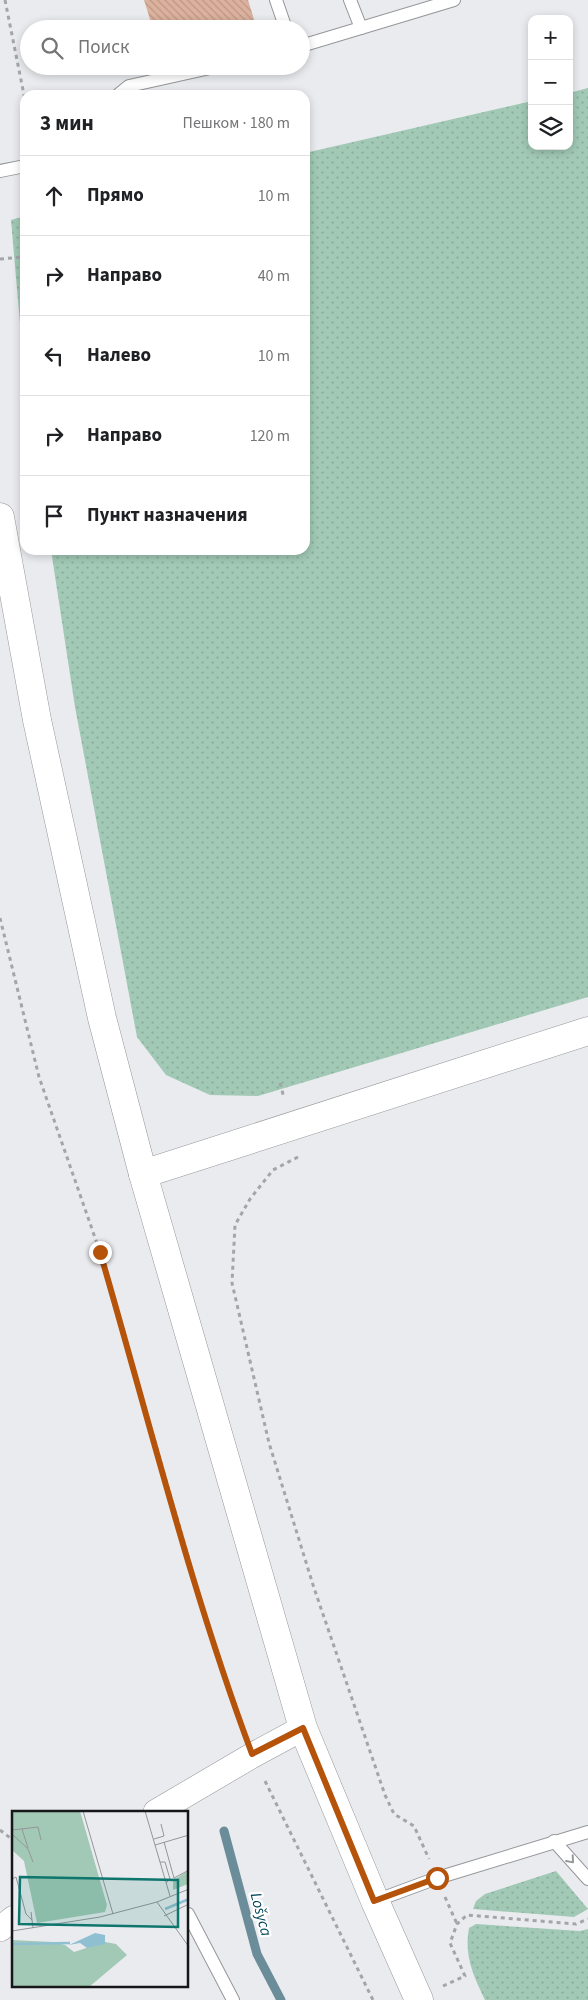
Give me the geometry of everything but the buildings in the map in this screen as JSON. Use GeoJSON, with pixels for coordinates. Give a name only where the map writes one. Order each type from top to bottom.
{"type":"FeatureCollection","features":[{"type":"Feature","properties":{"kind":"main road"},"geometry":{"type":"LineString","coordinates":[[0,517],[37,720],[102,1018],[143,1174],[303,1728],[374,1901],[420,2000]]}},
{"type":"Feature","properties":{"kind":"main road"},"geometry":{"type":"LineString","coordinates":[[143,1174],[588,1031]]}},
{"type":"Feature","properties":{"kind":"street"},"geometry":{"type":"LineString","coordinates":[[158,1811],[252,1754],[303,1728]]}},
{"type":"Feature","properties":{"kind":"street"},"geometry":{"type":"LineString","coordinates":[[0,1929],[12,1920]]}},
{"type":"Feature","properties":{"kind":"lane"},"geometry":{"type":"LineString","coordinates":[[276,0],[283,20]]}},
{"type":"Feature","properties":{"kind":"lane"},"geometry":{"type":"LineString","coordinates":[[350,0],[361,28]]}},
{"type":"Feature","properties":{"kind":"lane"},"geometry":{"type":"LineString","coordinates":[[310,43],[361,28],[428,4],[454,0]]}},
{"type":"Feature","properties":{"kind":"lane"},"geometry":{"type":"LineString","coordinates":[[124,90],[129,86],[176,75]]}},
{"type":"Feature","properties":{"kind":"lane"},"geometry":{"type":"LineString","coordinates":[[0,171],[20,167]]}},
{"type":"Feature","properties":{"kind":"lane"},"geometry":{"type":"LineString","coordinates":[[374,1901],[437,1878],[588,1832]]}},
{"type":"Feature","properties":{"kind":"lane"},"geometry":{"type":"LineString","coordinates":[[554,1841],[588,1879]]}},
{"type":"Feature","properties":{"kind":"lane"},"geometry":{"type":"LineString","coordinates":[[189,1916],[233,2000]]}},
{"type":"Feature","properties":{"kind":"path"},"geometry":{"type":"LineString","coordinates":[[5,0],[23,90]]}},
{"type":"Feature","properties":{"kind":"path"},"geometry":{"type":"LineString","coordinates":[[0,259],[20,257]]}},
{"type":"Feature","properties":{"kind":"path"},"geometry":{"type":"LineString","coordinates":[[0,918],[40,1077],[100,1252],[228,1689],[252,1754],[373,2000]]}},
{"type":"Feature","properties":{"kind":"path"},"geometry":{"type":"LineString","coordinates":[[302,1155],[273,1170],[250,1198],[235,1225],[232,1283],[269,1443],[314,1588],[385,1795],[394,1814],[414,1826]]}},
{"type":"Feature","properties":{"kind":"path"},"geometry":{"type":"LineString","coordinates":[[0,1830],[12,1839]]}},
{"type":"Feature","properties":{"kind":"path"},"geometry":{"type":"LineString","coordinates":[[465,1976],[450,1943],[457,1924],[468,1915],[576,1924],[588,1919]]}},
{"type":"Feature","properties":{"kind":"green space"},"geometry":{"type":"Polygon","coordinates":[[[588,88],[588,997],[258,1096],[210,1095],[166,1075],[137,1037],[75,707],[52,555],[310,555],[310,152],[528,102],[528,150],[573,150],[573,92],[588,88]]]}},
{"type":"Feature","properties":{"kind":"green space"},"geometry":{"type":"Polygon","coordinates":[[[20,217],[20,324],[11,220],[20,217]]]}},
{"type":"Feature","properties":{"kind":"green space"},"geometry":{"type":"Polygon","coordinates":[[[556,1871],[588,1909],[574,1917],[473,1909],[476,1901],[485,1894],[556,1871]]]}},
{"type":"Feature","properties":{"kind":"green space"},"geometry":{"type":"Polygon","coordinates":[[[476,1924],[580,1931],[588,1929],[588,2000],[485,2000],[473,1974],[468,1948],[469,1928],[476,1924]]]}},
{"type":"Feature","properties":{"kind":"waterway","name":"Lošyca"},"geometry":{"type":"LineString","coordinates":[[224,1831],[257,1954],[281,2000]]}},
{"type":"Feature","properties":{"kind":"route"},"geometry":{"type":"LineString","coordinates":[[100,1252],[203,1608],[228,1689],[252,1754],[303,1728],[374,1901],[437,1878]]}}]}
